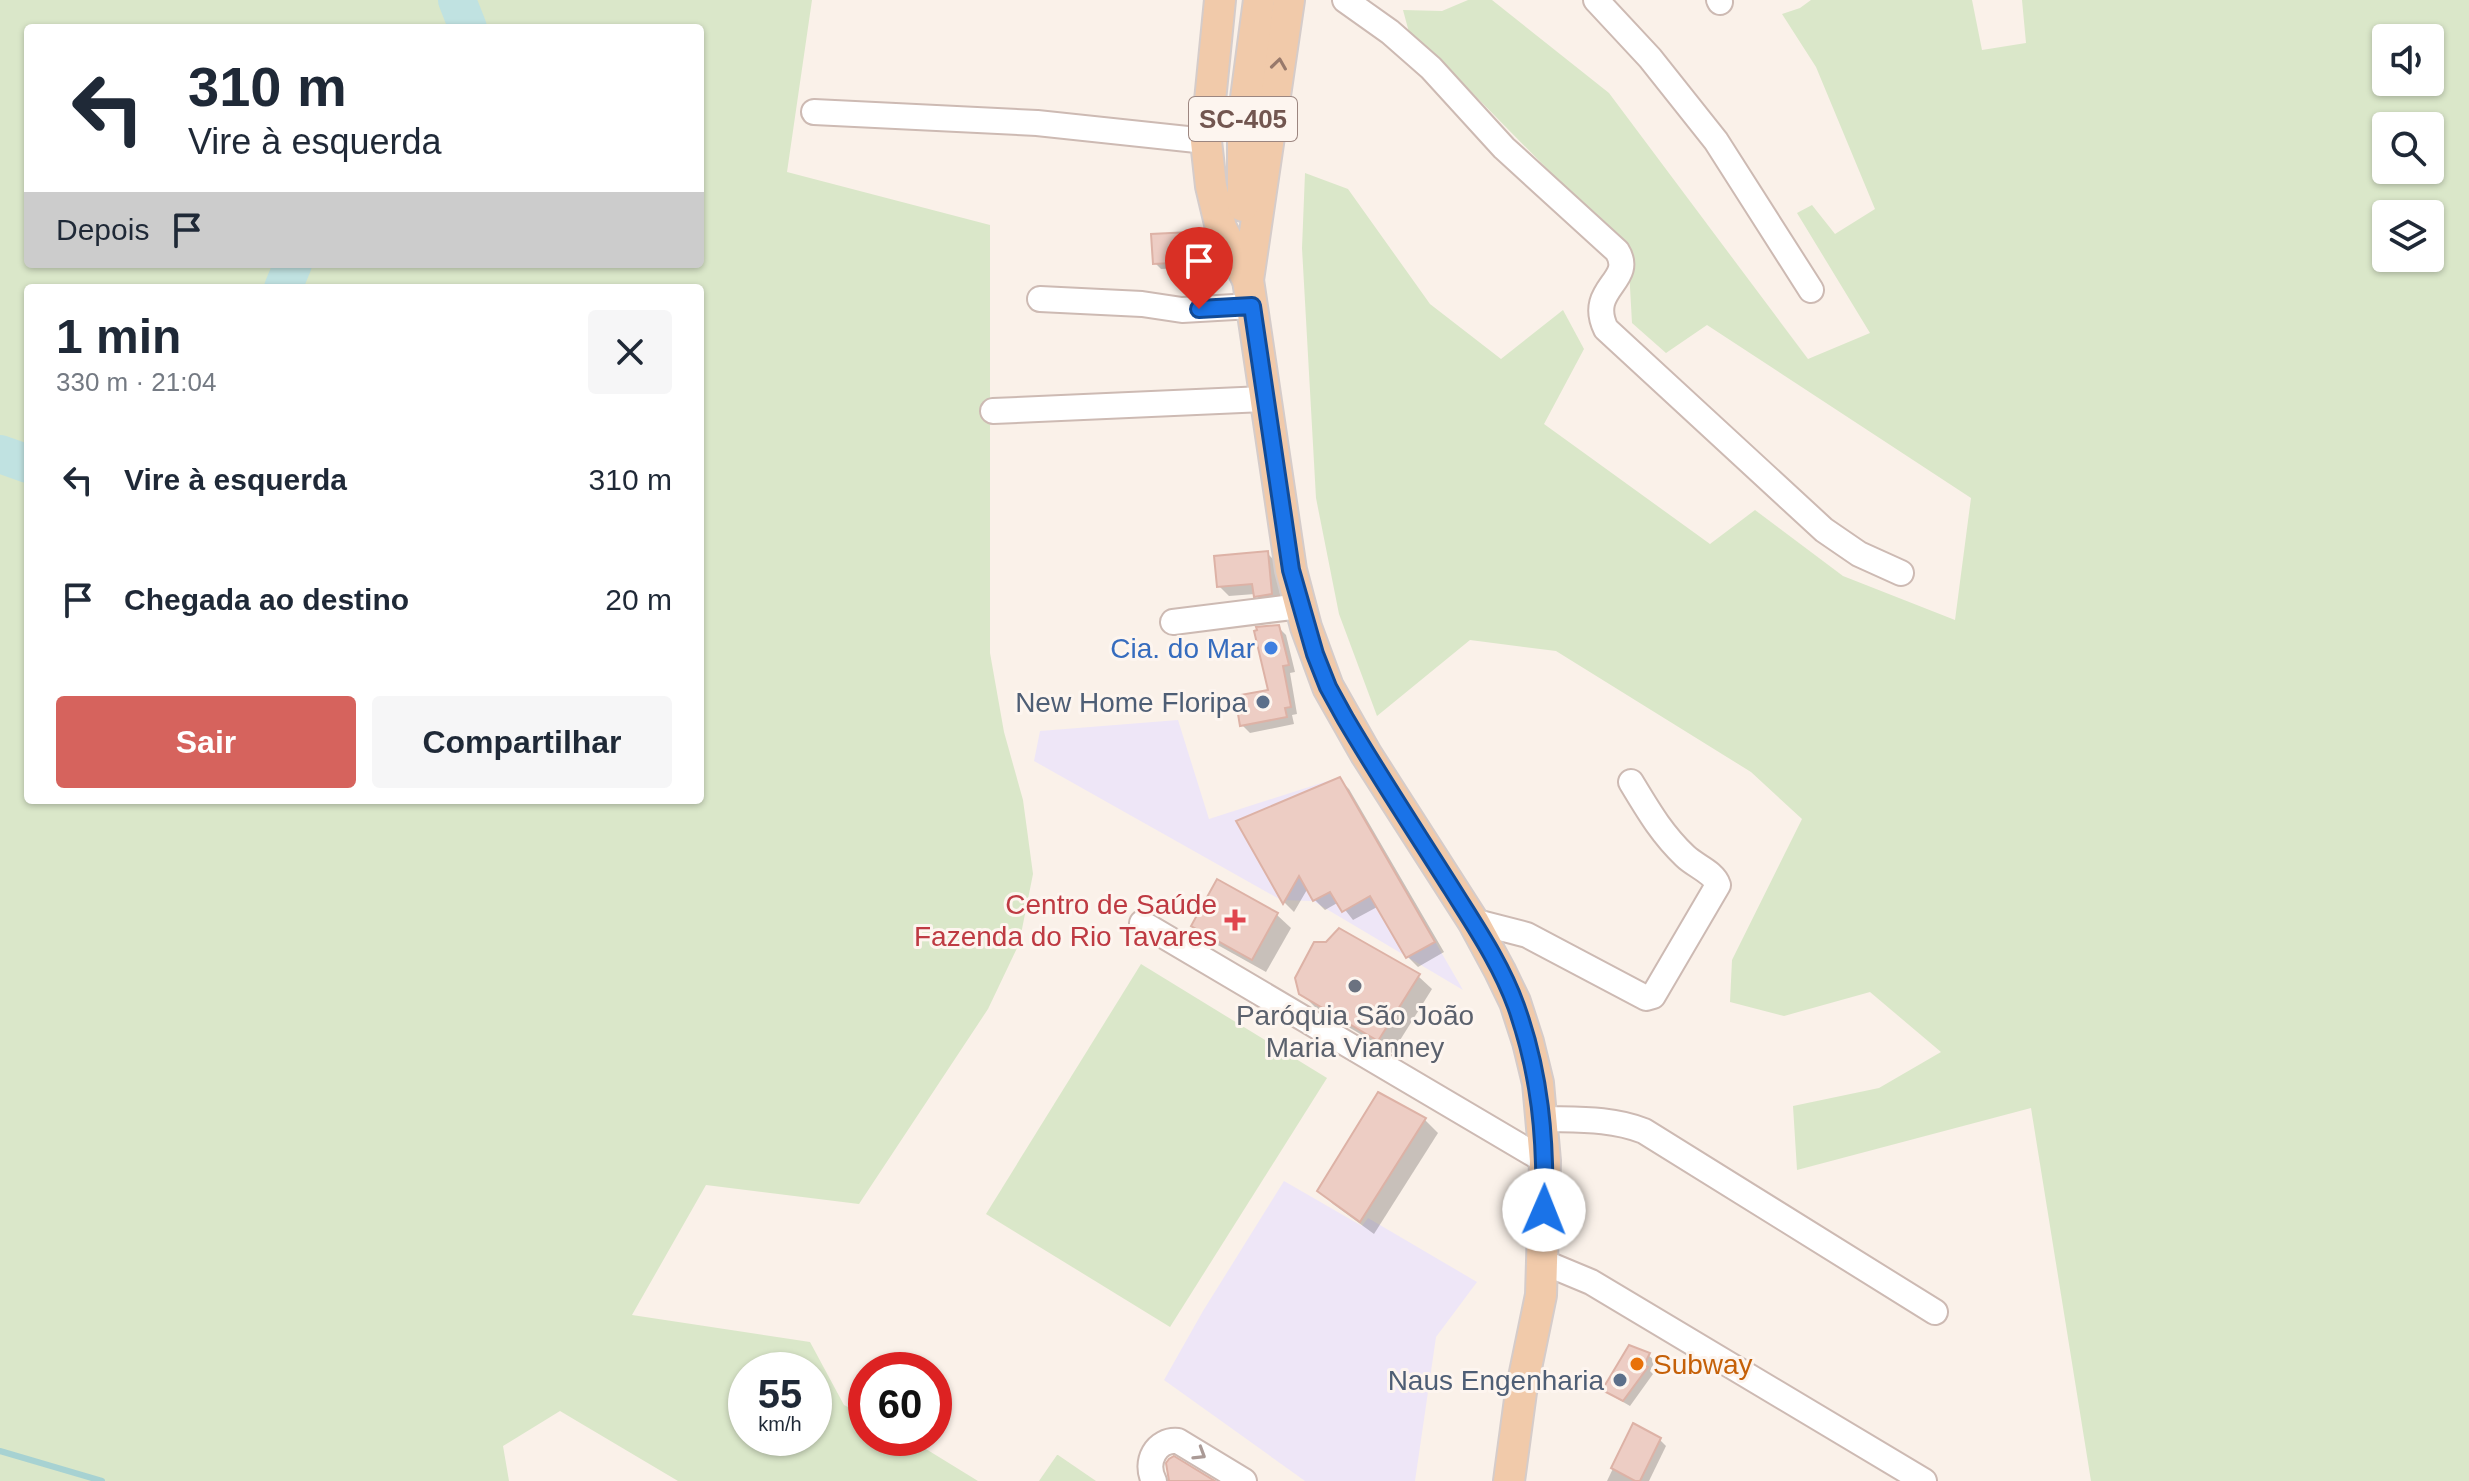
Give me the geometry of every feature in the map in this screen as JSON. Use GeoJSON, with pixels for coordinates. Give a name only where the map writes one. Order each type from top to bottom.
{"type":"FeatureCollection","features":[{"type":"Feature","properties":{"kind":"main road","name":"SC-405"},"geometry":{"type":"LineString","coordinates":[[1220,0],[1206,141],[1211,186],[1221,228],[1250,293]]}},
{"type":"Feature","properties":{"kind":"main road","name":"SC-405"},"geometry":{"type":"LineString","coordinates":[[1259,0],[1243,121],[1244,239],[1264,399],[1291,570],[1300,606],[1328,687],[1473,921],[1515,1002],[1535,1072],[1543,1119],[1545,1161],[1541,1295],[1521,1392],[1509,1481]]}},
{"type":"Feature","properties":{"kind":"main road"},"geometry":{"type":"LineString","coordinates":[[1250,293],[1289,0]]}},
{"type":"Feature","properties":{"kind":"main road","name":"SC-405"},"geometry":{"type":"LineString","coordinates":[[1521,1392],[1521,1481]]}},
{"type":"Feature","properties":{"kind":"street"},"geometry":{"type":"LineString","coordinates":[[1345,0],[1390,32],[1431,68],[1504,148],[1617,251],[1623,260],[1622,269],[1599,308],[1606,329],[1824,530],[1859,554],[1901,573]]}},
{"type":"Feature","properties":{"kind":"street"},"geometry":{"type":"LineString","coordinates":[[1596,0],[1650,58],[1716,141],[1811,290]]}},
{"type":"Feature","properties":{"kind":"street"},"geometry":{"type":"LineString","coordinates":[[814,112],[1037,123],[1206,141]]}},
{"type":"Feature","properties":{"kind":"street"},"geometry":{"type":"LineString","coordinates":[[1040,299],[1142,304],[1182,310],[1250,293]]}},
{"type":"Feature","properties":{"kind":"street"},"geometry":{"type":"LineString","coordinates":[[993,411],[1264,399]]}},
{"type":"Feature","properties":{"kind":"street"},"geometry":{"type":"LineString","coordinates":[[1173,622],[1300,606]]}},
{"type":"Feature","properties":{"kind":"street"},"geometry":{"type":"LineString","coordinates":[[1473,921],[1527,935],[1646,998],[1653,996],[1718,885],[1716,878],[1692,863],[1664,837],[1631,782]]}},
{"type":"Feature","properties":{"kind":"street"},"geometry":{"type":"LineString","coordinates":[[1142,923],[1545,1161]]}},
{"type":"Feature","properties":{"kind":"street"},"geometry":{"type":"LineString","coordinates":[[1543,1119],[1600,1120],[1627,1124],[1644,1131],[1935,1312]]}},
{"type":"Feature","properties":{"kind":"street"},"geometry":{"type":"LineString","coordinates":[[1543,1262],[1591,1282],[1924,1481]]}},
{"type":"Feature","properties":{"kind":"street"},"geometry":{"type":"LineString","coordinates":[[1154,1481],[1149,1467],[1151,1460],[1155,1450],[1170,1440],[1178,1441],[1244,1481]]}},
{"type":"Feature","properties":{"kind":"shaded area"},"geometry":{"type":"Polygon","coordinates":[[[1178,720],[1209,819],[1340,777],[1463,990],[1313,901],[1281,900],[1034,761],[1040,731],[1178,720]]]}},
{"type":"Feature","properties":{"kind":"shaded area"},"geometry":{"type":"Polygon","coordinates":[[[1284,1181],[1362,1226],[1368,1218],[1477,1282],[1436,1337],[1415,1481],[1305,1481],[1164,1380],[1284,1181]]]}},
{"type":"Feature","properties":{"kind":"green space"},"geometry":{"type":"Polygon","coordinates":[[[0,0],[812,0],[787,172],[990,225],[990,653],[1004,732],[1023,800],[1033,874],[1019,944],[988,1009],[859,1204],[706,1185],[632,1315],[810,1342],[815,1352],[728,1352],[728,1456],[832,1456],[832,1383],[848,1407],[848,1456],[937,1456],[978,1481],[678,1481],[560,1411],[503,1446],[509,1481],[0,1481],[0,0]]]}},
{"type":"Feature","properties":{"kind":"green space"},"geometry":{"type":"Polygon","coordinates":[[[1468,0],[1492,0],[1609,93],[1808,359],[1870,333],[1797,213],[1812,205],[1835,234],[1875,209],[1816,67],[1782,14],[1800,8],[1811,0],[1972,0],[1982,50],[2026,43],[2022,0],[2469,0],[2469,1481],[2091,1481],[2031,1108],[1797,1170],[1793,1106],[1879,1088],[1941,1052],[1870,992],[1784,1016],[1730,1002],[1732,960],[1802,819],[1751,772],[1556,651],[1470,640],[1377,716],[1339,614],[1316,498],[1302,248],[1305,173],[1348,189],[1430,304],[1501,359],[1563,310],[1584,349],[1544,424],[1710,544],[1755,510],[1843,576],[1955,620],[1971,498],[1707,325],[1666,353],[1632,323],[1628,251],[1437,57],[1410,36],[1403,10],[1442,11],[1468,0]]]}},
{"type":"Feature","properties":{"kind":"green space"},"geometry":{"type":"Polygon","coordinates":[[[1141,964],[1327,1078],[1170,1327],[986,1214],[1141,964]]]}},
{"type":"Feature","properties":{"kind":"green space"},"geometry":{"type":"Polygon","coordinates":[[[1058,1455],[1096,1481],[1039,1481],[1058,1455]]]}},
{"type":"Feature","properties":{"kind":"building"},"geometry":{"type":"Polygon","coordinates":[[[1191,232],[1193,262],[1153,264],[1151,234],[1191,232]]]}},
{"type":"Feature","properties":{"kind":"building"},"geometry":{"type":"Polygon","coordinates":[[[1268,551],[1272,594],[1254,597],[1252,584],[1217,587],[1214,556],[1268,551]]]}},
{"type":"Feature","properties":{"kind":"building"},"geometry":{"type":"Polygon","coordinates":[[[1279,625],[1289,665],[1283,666],[1291,707],[1285,708],[1287,717],[1240,726],[1235,696],[1268,690],[1254,631],[1256,627],[1279,625]]]}},
{"type":"Feature","properties":{"kind":"building"},"geometry":{"type":"Polygon","coordinates":[[[1340,777],[1435,942],[1406,958],[1370,896],[1342,912],[1330,892],[1313,901],[1299,876],[1283,904],[1236,821],[1340,777]]]}},
{"type":"Feature","properties":{"kind":"building","name":"Centro de Saúde Fazenda do Rio Tavares"},"geometry":{"type":"Polygon","coordinates":[[[1217,879],[1278,913],[1252,960],[1191,926],[1217,879]]]}},
{"type":"Feature","properties":{"kind":"building","name":"Paróquia São João Maria Vianney"},"geometry":{"type":"Polygon","coordinates":[[[1339,928],[1420,974],[1378,1041],[1299,994],[1295,978],[1314,942],[1326,942],[1339,928]]]}},
{"type":"Feature","properties":{"kind":"building"},"geometry":{"type":"Polygon","coordinates":[[[1378,1092],[1426,1118],[1360,1222],[1317,1191],[1378,1092]]]}},
{"type":"Feature","properties":{"kind":"building"},"geometry":{"type":"Polygon","coordinates":[[[1629,1345],[1650,1353],[1644,1365],[1648,1367],[1623,1401],[1602,1390],[1629,1345]]]}},
{"type":"Feature","properties":{"kind":"building"},"geometry":{"type":"Polygon","coordinates":[[[1633,1423],[1661,1438],[1640,1481],[1611,1468],[1633,1423]]]}},
{"type":"Feature","properties":{"kind":"building"},"geometry":{"type":"Polygon","coordinates":[[[1174,1456],[1215,1481],[1169,1481],[1166,1463],[1174,1456]]]}},
{"type":"Feature","properties":{"kind":"waterway"},"geometry":{"type":"LineString","coordinates":[[457,0],[466,24]]}},
{"type":"Feature","properties":{"kind":"waterway"},"geometry":{"type":"LineString","coordinates":[[285,284],[291,268]]}},
{"type":"Feature","properties":{"kind":"waterway"},"geometry":{"type":"LineString","coordinates":[[0,454],[24,463]]}},
{"type":"Feature","properties":{"kind":"waterway"},"geometry":{"type":"LineString","coordinates":[[0,1451],[102,1481]]}},
{"type":"Feature","properties":{"kind":"place","name":"Cia. do Mar"},"geometry":{"type":"Point","coordinates":[1271,648]}},
{"type":"Feature","properties":{"kind":"place","name":"New Home Floripa"},"geometry":{"type":"Point","coordinates":[1263,702]}},
{"type":"Feature","properties":{"kind":"place","name":"Centro de Saúde Fazenda do Rio Tavares"},"geometry":{"type":"Point","coordinates":[1235,920]}},
{"type":"Feature","properties":{"kind":"place","name":"Paróquia São João Maria Vianney"},"geometry":{"type":"Point","coordinates":[1355,986]}},
{"type":"Feature","properties":{"kind":"place","name":"Subway"},"geometry":{"type":"Point","coordinates":[1637,1364]}},
{"type":"Feature","properties":{"kind":"place","name":"Naus Engenharia"},"geometry":{"type":"Point","coordinates":[1620,1380]}},
{"type":"Feature","properties":{"kind":"route"},"geometry":{"type":"LineString","coordinates":[[1199,309],[1252,306],[1291,570],[1306,627],[1328,687],[1345,718],[1473,921],[1515,1002],[1538,1083],[1545,1161],[1544,1210]]}}]}
